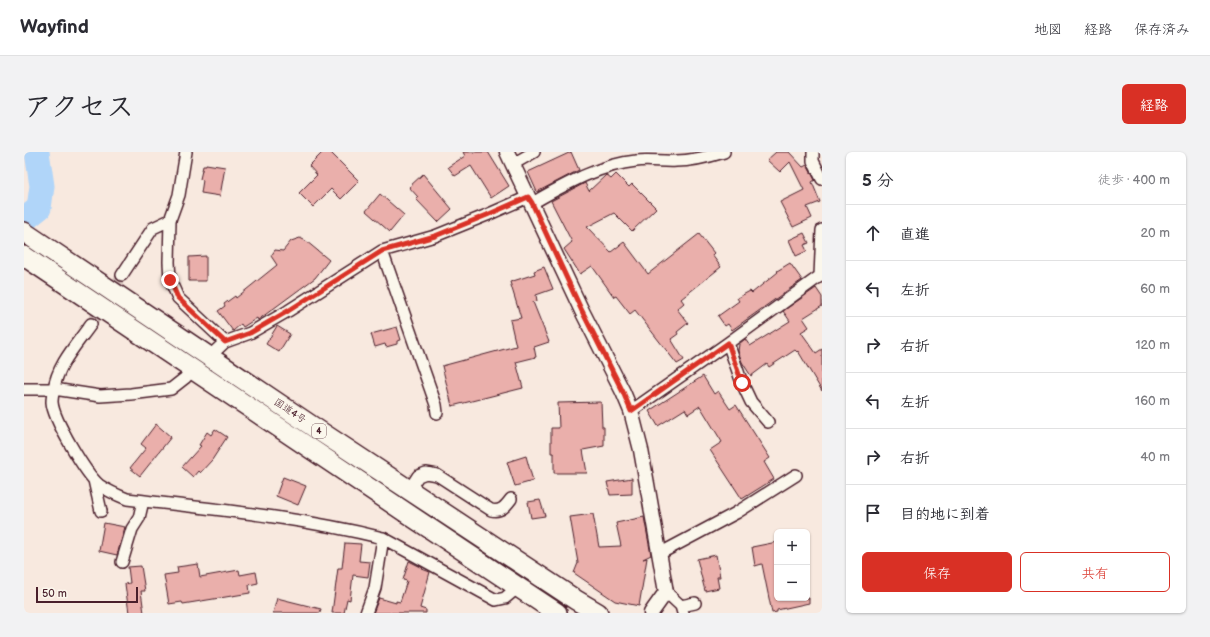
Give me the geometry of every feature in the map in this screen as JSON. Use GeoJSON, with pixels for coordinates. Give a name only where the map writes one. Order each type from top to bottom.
{"type":"FeatureCollection","features":[{"type":"Feature","properties":{"kind":"highway","name":"国道4号"},"geometry":{"type":"LineString","coordinates":[[24,232],[409,490],[598,613]]}},
{"type":"Feature","properties":{"kind":"highway","name":"国道4号"},"geometry":{"type":"LineString","coordinates":[[29,260],[517,588],[557,613]]}},
{"type":"Feature","properties":{"kind":"street"},"geometry":{"type":"LineString","coordinates":[[186,152],[179,195],[170,220],[169,272],[178,298],[225,342]]}},
{"type":"Feature","properties":{"kind":"street"},"geometry":{"type":"LineString","coordinates":[[534,152],[510,158],[631,411],[641,450],[666,592],[682,609],[695,603]]}},
{"type":"Feature","properties":{"kind":"street"},"geometry":{"type":"LineString","coordinates":[[209,357],[225,342],[250,333],[288,311],[382,251],[435,236],[487,215],[530,200],[590,173],[637,156],[676,162],[685,156],[704,158],[724,152]]}},
{"type":"Feature","properties":{"kind":"street"},"geometry":{"type":"LineString","coordinates":[[814,152],[813,161],[822,179]]}},
{"type":"Feature","properties":{"kind":"street"},"geometry":{"type":"LineString","coordinates":[[122,276],[153,228],[170,220]]}},
{"type":"Feature","properties":{"kind":"street"},"geometry":{"type":"LineString","coordinates":[[631,411],[820,276],[822,230]]}},
{"type":"Feature","properties":{"kind":"street"},"geometry":{"type":"LineString","coordinates":[[382,251],[436,406],[437,413]]}},
{"type":"Feature","properties":{"kind":"street"},"geometry":{"type":"LineString","coordinates":[[91,324],[58,371],[52,402],[57,419],[87,472],[94,480],[113,493],[127,499],[285,518],[341,528],[383,538],[496,600],[505,598],[517,588]]}},
{"type":"Feature","properties":{"kind":"street"},"geometry":{"type":"LineString","coordinates":[[728,343],[742,383],[751,402],[768,422]]}},
{"type":"Feature","properties":{"kind":"street"},"geometry":{"type":"LineString","coordinates":[[24,389],[54,389],[100,396],[131,394],[171,389],[193,370]]}},
{"type":"Feature","properties":{"kind":"street"},"geometry":{"type":"LineString","coordinates":[[409,490],[418,476],[430,473],[437,475],[491,510],[501,510],[511,499]]}},
{"type":"Feature","properties":{"kind":"street"},"geometry":{"type":"LineString","coordinates":[[659,554],[736,513],[796,474]]}},
{"type":"Feature","properties":{"kind":"street"},"geometry":{"type":"LineString","coordinates":[[94,480],[101,511]]}},
{"type":"Feature","properties":{"kind":"street"},"geometry":{"type":"LineString","coordinates":[[122,562],[132,529],[139,518],[143,501]]}},
{"type":"Feature","properties":{"kind":"street"},"geometry":{"type":"LineString","coordinates":[[366,613],[375,588],[383,538]]}},
{"type":"Feature","properties":{"kind":"street"},"geometry":{"type":"LineString","coordinates":[[651,613],[666,592]]}},
{"type":"Feature","properties":{"kind":"building"},"geometry":{"type":"Polygon","coordinates":[[[323,152],[330,152],[359,181],[341,199],[331,189],[313,207],[299,193],[317,175],[309,166],[323,152]]]}},
{"type":"Feature","properties":{"kind":"building"},"geometry":{"type":"Polygon","coordinates":[[[463,152],[488,152],[509,186],[491,198],[471,166],[455,176],[448,167],[465,156],[463,152]]]}},
{"type":"Feature","properties":{"kind":"building"},"geometry":{"type":"Polygon","coordinates":[[[571,152],[579,170],[537,192],[528,172],[571,152]]]}},
{"type":"Feature","properties":{"kind":"building"},"geometry":{"type":"Polygon","coordinates":[[[776,152],[789,152],[803,167],[807,165],[815,180],[812,182],[820,202],[807,207],[812,218],[793,227],[780,202],[804,190],[790,162],[780,172],[767,160],[776,152]]]}},
{"type":"Feature","properties":{"kind":"building"},"geometry":{"type":"Polygon","coordinates":[[[206,164],[225,167],[220,196],[201,193],[203,180],[200,179],[203,166],[206,166],[206,164]]]}},
{"type":"Feature","properties":{"kind":"building"},"geometry":{"type":"Polygon","coordinates":[[[423,174],[452,209],[438,222],[416,199],[418,197],[409,187],[423,174]]]}},
{"type":"Feature","properties":{"kind":"building"},"geometry":{"type":"Polygon","coordinates":[[[616,174],[629,187],[632,184],[656,208],[632,231],[614,213],[587,227],[611,252],[624,242],[648,274],[699,234],[714,253],[712,255],[721,267],[681,299],[684,303],[677,309],[688,323],[671,339],[684,360],[677,364],[635,310],[630,314],[616,296],[614,297],[592,266],[580,274],[564,249],[572,242],[551,201],[585,183],[589,191],[606,175],[611,179],[616,174]]]}},
{"type":"Feature","properties":{"kind":"building"},"geometry":{"type":"Polygon","coordinates":[[[380,194],[404,215],[390,232],[366,211],[380,194]]]}},
{"type":"Feature","properties":{"kind":"building"},"geometry":{"type":"Polygon","coordinates":[[[804,233],[809,243],[804,245],[807,251],[796,256],[789,240],[804,233]]]}},
{"type":"Feature","properties":{"kind":"building"},"geometry":{"type":"Polygon","coordinates":[[[300,238],[306,241],[329,260],[315,278],[258,320],[257,318],[243,327],[241,324],[233,331],[218,311],[225,306],[224,304],[235,296],[236,298],[277,265],[271,256],[275,250],[283,251],[291,241],[300,238]]]}},
{"type":"Feature","properties":{"kind":"building"},"geometry":{"type":"Polygon","coordinates":[[[206,256],[206,281],[189,281],[189,257],[206,256]]]}},
{"type":"Feature","properties":{"kind":"building"},"geometry":{"type":"Polygon","coordinates":[[[790,263],[802,280],[732,330],[728,324],[725,326],[718,316],[739,301],[737,298],[750,291],[752,293],[778,272],[777,271],[790,263]]]}},
{"type":"Feature","properties":{"kind":"building"},"geometry":{"type":"Polygon","coordinates":[[[544,267],[553,289],[536,295],[537,301],[533,302],[549,342],[534,347],[536,357],[516,362],[523,388],[452,406],[442,366],[516,346],[510,320],[521,318],[510,282],[535,274],[534,271],[544,267]]]}},
{"type":"Feature","properties":{"kind":"building"},"geometry":{"type":"Polygon","coordinates":[[[816,288],[822,297],[822,306],[803,318],[809,327],[801,332],[816,353],[822,349],[822,391],[798,351],[797,352],[795,350],[769,367],[767,364],[751,376],[742,362],[738,351],[739,344],[745,339],[750,346],[790,321],[783,311],[816,288]]]}},
{"type":"Feature","properties":{"kind":"building"},"geometry":{"type":"Polygon","coordinates":[[[277,326],[290,334],[279,352],[266,344],[277,326]]]}},
{"type":"Feature","properties":{"kind":"building"},"geometry":{"type":"Polygon","coordinates":[[[397,327],[401,340],[397,341],[397,344],[386,347],[385,344],[375,347],[371,334],[397,327]]]}},
{"type":"Feature","properties":{"kind":"building"},"geometry":{"type":"Polygon","coordinates":[[[703,376],[714,394],[718,391],[730,409],[736,405],[770,458],[764,462],[774,479],[742,499],[710,450],[722,442],[700,406],[688,414],[685,409],[658,426],[649,411],[703,376]]]}},
{"type":"Feature","properties":{"kind":"building"},"geometry":{"type":"Polygon","coordinates":[[[601,402],[602,427],[604,427],[604,446],[583,450],[587,473],[554,473],[554,453],[551,453],[551,428],[559,428],[558,403],[601,402]]]}},
{"type":"Feature","properties":{"kind":"building"},"geometry":{"type":"Polygon","coordinates":[[[156,424],[171,437],[140,476],[130,468],[146,448],[141,444],[156,424]]]}},
{"type":"Feature","properties":{"kind":"building"},"geometry":{"type":"Polygon","coordinates":[[[215,429],[227,437],[212,460],[200,473],[198,471],[193,477],[182,467],[201,446],[199,445],[207,432],[211,435],[215,429]]]}},
{"type":"Feature","properties":{"kind":"building"},"geometry":{"type":"Polygon","coordinates":[[[526,456],[533,481],[515,486],[507,462],[526,456]]]}},
{"type":"Feature","properties":{"kind":"building"},"geometry":{"type":"Polygon","coordinates":[[[283,477],[306,486],[298,505],[276,496],[283,477]]]}},
{"type":"Feature","properties":{"kind":"building"},"geometry":{"type":"Polygon","coordinates":[[[632,478],[632,494],[610,495],[607,482],[632,478]]]}},
{"type":"Feature","properties":{"kind":"building"},"geometry":{"type":"Polygon","coordinates":[[[540,500],[545,516],[531,518],[528,502],[540,500]]]}},
{"type":"Feature","properties":{"kind":"building"},"geometry":{"type":"Polygon","coordinates":[[[593,514],[599,547],[621,546],[616,523],[644,517],[651,555],[643,559],[647,558],[639,606],[615,601],[574,573],[578,563],[570,517],[593,514]]]}},
{"type":"Feature","properties":{"kind":"building"},"geometry":{"type":"Polygon","coordinates":[[[104,523],[125,527],[117,555],[99,551],[104,523]]]}},
{"type":"Feature","properties":{"kind":"building"},"geometry":{"type":"Polygon","coordinates":[[[345,543],[361,544],[359,561],[370,562],[368,577],[353,575],[350,600],[347,599],[344,613],[332,613],[338,568],[342,568],[345,543]]]}},
{"type":"Feature","properties":{"kind":"building"},"geometry":{"type":"Polygon","coordinates":[[[774,543],[774,601],[809,601],[809,603],[777,610],[777,612],[772,613],[762,564],[755,566],[752,547],[774,543]]]}},
{"type":"Feature","properties":{"kind":"building"},"geometry":{"type":"Polygon","coordinates":[[[716,555],[720,577],[717,577],[719,588],[705,591],[697,559],[716,555]]]}},
{"type":"Feature","properties":{"kind":"building"},"geometry":{"type":"Polygon","coordinates":[[[409,561],[430,572],[420,608],[426,610],[426,613],[373,613],[379,598],[396,603],[396,601],[400,602],[407,581],[403,580],[409,561]]]}},
{"type":"Feature","properties":{"kind":"building"},"geometry":{"type":"Polygon","coordinates":[[[198,564],[200,577],[239,570],[240,575],[256,572],[258,583],[249,585],[250,593],[183,604],[182,602],[169,604],[164,575],[178,573],[177,567],[198,564]]]}},
{"type":"Feature","properties":{"kind":"building"},"geometry":{"type":"Polygon","coordinates":[[[141,566],[145,591],[141,591],[144,613],[129,613],[125,584],[130,583],[128,567],[141,566]]]}},
{"type":"Feature","properties":{"kind":"building"},"geometry":{"type":"Polygon","coordinates":[[[277,598],[321,609],[320,613],[273,613],[277,598]]]}},
{"type":"Feature","properties":{"kind":"waterway"},"geometry":{"type":"LineString","coordinates":[[24,220],[39,208],[42,186],[37,152]]}},
{"type":"Feature","properties":{"kind":"tunnel"},"geometry":{"type":"LineString","coordinates":[[91,324],[122,275]]}},
{"type":"Feature","properties":{"kind":"route"},"geometry":{"type":"LineString","coordinates":[[170,280],[178,298],[225,342],[250,333],[288,311],[382,251],[435,236],[528,197],[631,411],[728,343],[742,383]]}}]}
